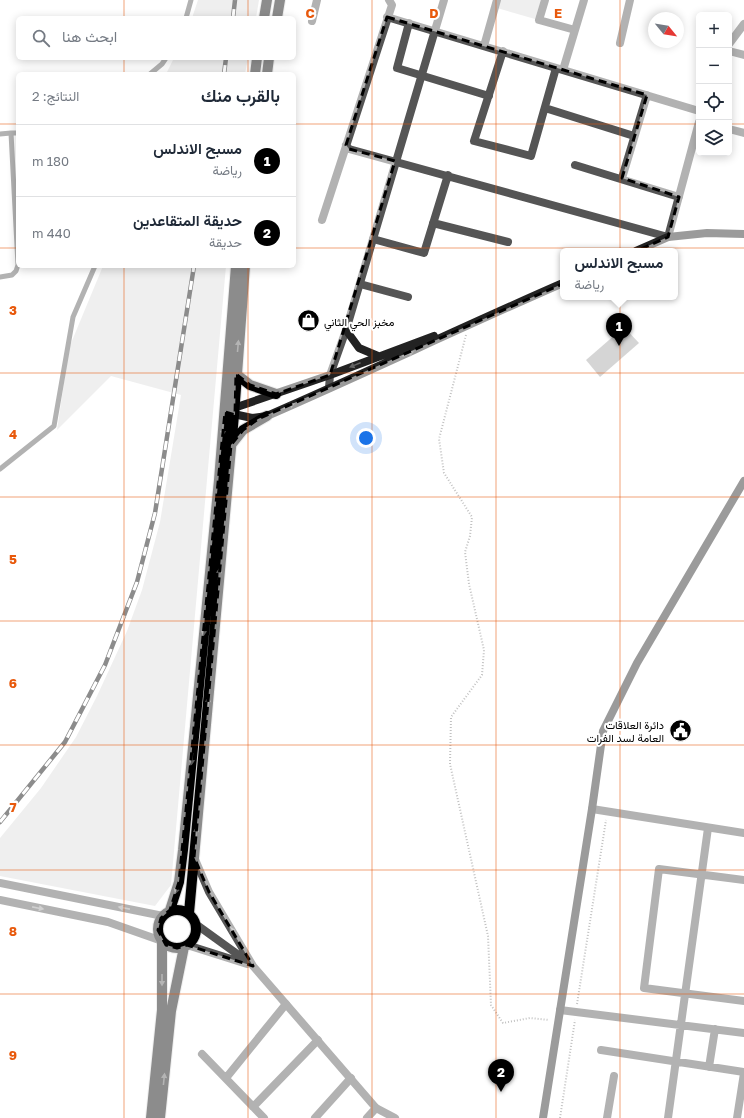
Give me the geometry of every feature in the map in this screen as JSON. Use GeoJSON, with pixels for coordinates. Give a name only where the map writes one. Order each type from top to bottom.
{"type":"FeatureCollection","features":[{"type":"Feature","properties":{"kind":"main road"},"geometry":{"type":"LineString","coordinates":[[264,16],[267,0]]}},
{"type":"Feature","properties":{"kind":"main road"},"geometry":{"type":"LineString","coordinates":[[276,16],[280,0]]}},
{"type":"Feature","properties":{"kind":"main road"},"geometry":{"type":"LineString","coordinates":[[255,72],[257,60]]}},
{"type":"Feature","properties":{"kind":"main road"},"geometry":{"type":"LineString","coordinates":[[267,72],[269,60]]}},
{"type":"Feature","properties":{"kind":"main road"},"geometry":{"type":"LineString","coordinates":[[643,248],[668,237],[707,233],[744,234]]}},
{"type":"Feature","properties":{"kind":"main road"},"geometry":{"type":"LineString","coordinates":[[160,1118],[171,1011],[186,946],[195,937],[196,925],[189,913],[231,445],[236,268]]}},
{"type":"Feature","properties":{"kind":"main road"},"geometry":{"type":"LineString","coordinates":[[151,1118],[162,1010],[162,942],[158,930],[158,924],[166,913],[179,882],[236,374],[245,268]]}},
{"type":"Feature","properties":{"kind":"main road"},"geometry":{"type":"LineString","coordinates":[[231,445],[243,430],[267,416],[414,352],[458,329],[560,284]]}},
{"type":"Feature","properties":{"kind":"main road"},"geometry":{"type":"LineString","coordinates":[[231,411],[378,356],[458,329]]}},
{"type":"Feature","properties":{"kind":"main road"},"geometry":{"type":"LineString","coordinates":[[346,330],[358,348],[378,356]]}},
{"type":"Feature","properties":{"kind":"main road"},"geometry":{"type":"LineString","coordinates":[[236,374],[250,386],[276,394]]}},
{"type":"Feature","properties":{"kind":"main road"},"geometry":{"type":"LineString","coordinates":[[231,411],[252,418],[267,416]]}},
{"type":"Feature","properties":{"kind":"main road"},"geometry":{"type":"LineString","coordinates":[[543,1118],[592,809],[603,730],[637,663],[744,481]]}},
{"type":"Feature","properties":{"kind":"main road"},"geometry":{"type":"LineString","coordinates":[[166,913],[182,910],[189,913]]}},
{"type":"Feature","properties":{"kind":"main road"},"geometry":{"type":"LineString","coordinates":[[162,942],[171,948],[186,946]]}},
{"type":"Feature","properties":{"kind":"street"},"geometry":{"type":"LineString","coordinates":[[312,21],[317,0]]}},
{"type":"Feature","properties":{"kind":"street"},"geometry":{"type":"LineString","coordinates":[[322,220],[392,5],[389,0]]}},
{"type":"Feature","properties":{"kind":"street"},"geometry":{"type":"LineString","coordinates":[[329,388],[330,375],[360,284],[420,75],[444,0]]}},
{"type":"Feature","properties":{"kind":"street"},"geometry":{"type":"LineString","coordinates":[[484,46],[497,0]]}},
{"type":"Feature","properties":{"kind":"street"},"geometry":{"type":"LineString","coordinates":[[545,0],[539,20],[575,30]]}},
{"type":"Feature","properties":{"kind":"street"},"geometry":{"type":"LineString","coordinates":[[503,51],[474,141],[531,156],[544,108],[575,30],[584,0]]}},
{"type":"Feature","properties":{"kind":"street"},"geometry":{"type":"LineString","coordinates":[[620,43],[630,0]]}},
{"type":"Feature","properties":{"kind":"street"},"geometry":{"type":"LineString","coordinates":[[387,17],[696,110]]}},
{"type":"Feature","properties":{"kind":"street"},"geometry":{"type":"LineString","coordinates":[[409,23],[397,68],[489,96]]}},
{"type":"Feature","properties":{"kind":"street"},"geometry":{"type":"LineString","coordinates":[[732,40],[744,24]]}},
{"type":"Feature","properties":{"kind":"street"},"geometry":{"type":"LineString","coordinates":[[732,52],[744,55]]}},
{"type":"Feature","properties":{"kind":"street"},"geometry":{"type":"LineString","coordinates":[[622,178],[647,95]]}},
{"type":"Feature","properties":{"kind":"street"},"geometry":{"type":"LineString","coordinates":[[544,108],[634,136]]}},
{"type":"Feature","properties":{"kind":"street"},"geometry":{"type":"LineString","coordinates":[[732,130],[744,133]]}},
{"type":"Feature","properties":{"kind":"street"},"geometry":{"type":"LineString","coordinates":[[346,145],[349,149],[448,175],[668,237],[696,133]]}},
{"type":"Feature","properties":{"kind":"street"},"geometry":{"type":"LineString","coordinates":[[575,165],[622,178],[679,197]]}},
{"type":"Feature","properties":{"kind":"street"},"geometry":{"type":"LineString","coordinates":[[373,239],[424,253],[448,175]]}},
{"type":"Feature","properties":{"kind":"street"},"geometry":{"type":"LineString","coordinates":[[433,223],[508,242]]}},
{"type":"Feature","properties":{"kind":"street"},"geometry":{"type":"LineString","coordinates":[[360,284],[408,297]]}},
{"type":"Feature","properties":{"kind":"street"},"geometry":{"type":"LineString","coordinates":[[592,809],[744,833]]}},
{"type":"Feature","properties":{"kind":"street"},"geometry":{"type":"LineString","coordinates":[[668,1118],[708,828]]}},
{"type":"Feature","properties":{"kind":"street"},"geometry":{"type":"LineString","coordinates":[[194,857],[209,892],[253,966],[376,1108],[395,1118]]}},
{"type":"Feature","properties":{"kind":"street"},"geometry":{"type":"LineString","coordinates":[[744,880],[659,870],[644,988],[744,1001]]}},
{"type":"Feature","properties":{"kind":"street"},"geometry":{"type":"LineString","coordinates":[[0,884],[166,913]]}},
{"type":"Feature","properties":{"kind":"street"},"geometry":{"type":"LineString","coordinates":[[0,900],[108,922],[162,942]]}},
{"type":"Feature","properties":{"kind":"street"},"geometry":{"type":"LineString","coordinates":[[196,925],[253,966]]}},
{"type":"Feature","properties":{"kind":"street"},"geometry":{"type":"LineString","coordinates":[[186,946],[253,966]]}},
{"type":"Feature","properties":{"kind":"street"},"geometry":{"type":"LineString","coordinates":[[226,1078],[286,1004]]}},
{"type":"Feature","properties":{"kind":"street"},"geometry":{"type":"LineString","coordinates":[[560,1010],[744,1032]]}},
{"type":"Feature","properties":{"kind":"street"},"geometry":{"type":"LineString","coordinates":[[709,1067],[715,1029]]}},
{"type":"Feature","properties":{"kind":"street"},"geometry":{"type":"LineString","coordinates":[[253,1107],[318,1040]]}},
{"type":"Feature","properties":{"kind":"street"},"geometry":{"type":"LineString","coordinates":[[601,1050],[744,1073],[737,1118]]}},
{"type":"Feature","properties":{"kind":"street"},"geometry":{"type":"LineString","coordinates":[[202,1054],[264,1118]]}},
{"type":"Feature","properties":{"kind":"street"},"geometry":{"type":"LineString","coordinates":[[607,1118],[614,1076]]}},
{"type":"Feature","properties":{"kind":"street"},"geometry":{"type":"LineString","coordinates":[[315,1118],[351,1078]]}},
{"type":"Feature","properties":{"kind":"street"},"geometry":{"type":"LineString","coordinates":[[367,1118],[376,1108]]}},
{"type":"Feature","properties":{"kind":"lane"},"geometry":{"type":"LineString","coordinates":[[187,16],[191,0]]}},
{"type":"Feature","properties":{"kind":"lane"},"geometry":{"type":"LineString","coordinates":[[158,72],[165,60]]}},
{"type":"Feature","properties":{"kind":"lane"},"geometry":{"type":"LineString","coordinates":[[152,72],[162,64]]}},
{"type":"Feature","properties":{"kind":"lane"},"geometry":{"type":"LineString","coordinates":[[0,134],[16,133]]}},
{"type":"Feature","properties":{"kind":"lane"},"geometry":{"type":"LineString","coordinates":[[11,134],[16,228]]}},
{"type":"Feature","properties":{"kind":"lane"},"geometry":{"type":"LineString","coordinates":[[0,278],[12,275],[17,268]]}},
{"type":"Feature","properties":{"kind":"lane"},"geometry":{"type":"LineString","coordinates":[[0,469],[54,426],[73,317],[95,268]]}},
{"type":"Feature","properties":{"kind":"path"},"geometry":{"type":"LineString","coordinates":[[469,324],[439,439],[444,473],[472,517],[470,536],[465,552],[469,584],[484,650],[482,676],[451,717],[450,764],[488,936],[491,1005],[503,1022],[530,1018],[558,1021]]}},
{"type":"Feature","properties":{"kind":"path"},"geometry":{"type":"LineString","coordinates":[[560,1118],[607,811]]}},
{"type":"Feature","properties":{"kind":"highlighted area"},"geometry":{"type":"Polygon","coordinates":[[[387,17],[647,95],[622,178],[679,197],[668,237],[258,419],[243,430],[231,445],[194,857],[209,892],[253,966],[187,945],[177,948],[166,945],[158,930],[161,918],[170,910],[179,882],[225,412],[235,415],[236,374],[250,385],[276,394],[330,375],[395,161],[349,149],[346,145],[387,17]]]}},
{"type":"Feature","properties":{"kind":"shaded area"},"geometry":{"type":"Polygon","coordinates":[[[198,0],[259,0],[256,16],[193,16],[198,0]]]}},
{"type":"Feature","properties":{"kind":"shaded area"},"geometry":{"type":"Polygon","coordinates":[[[499,0],[541,0],[535,19],[497,8],[499,0]]]}},
{"type":"Feature","properties":{"kind":"shaded area"},"geometry":{"type":"Polygon","coordinates":[[[173,60],[248,60],[245,72],[167,72],[173,60]]]}},
{"type":"Feature","properties":{"kind":"shaded area"},"geometry":{"type":"Polygon","coordinates":[[[102,268],[226,268],[171,885],[155,906],[0,876],[0,838],[41,788],[76,737],[127,631],[142,590],[160,522],[181,395],[111,376],[57,430],[69,348],[102,268]]]}},
{"type":"Feature","properties":{"kind":"shaded area"},"geometry":{"type":"Polygon","coordinates":[[[624,327],[639,343],[600,377],[586,360],[624,327]]]}},
{"type":"Feature","properties":{"kind":"railway"},"geometry":{"type":"LineString","coordinates":[[233,16],[235,0]]}},
{"type":"Feature","properties":{"kind":"railway"},"geometry":{"type":"LineString","coordinates":[[224,72],[226,60]]}},
{"type":"Feature","properties":{"kind":"railway"},"geometry":{"type":"LineString","coordinates":[[0,822],[65,742],[105,665],[137,582],[155,513],[194,268]]}},
{"type":"Feature","properties":{"kind":"place","name":"مخبز الحي الثاني"},"geometry":{"type":"Point","coordinates":[308,321]}},
{"type":"Feature","properties":{"kind":"place","name":"مسبح الاندلس"},"geometry":{"type":"Point","coordinates":[619,346]}},
{"type":"Feature","properties":{"kind":"place","name":"دائرة العلاقات العامة لسد الفرات"},"geometry":{"type":"Point","coordinates":[680,730]}},
{"type":"Feature","properties":{"kind":"place","name":"حديقة المتقاعدين"},"geometry":{"type":"Point","coordinates":[501,1092]}}]}
